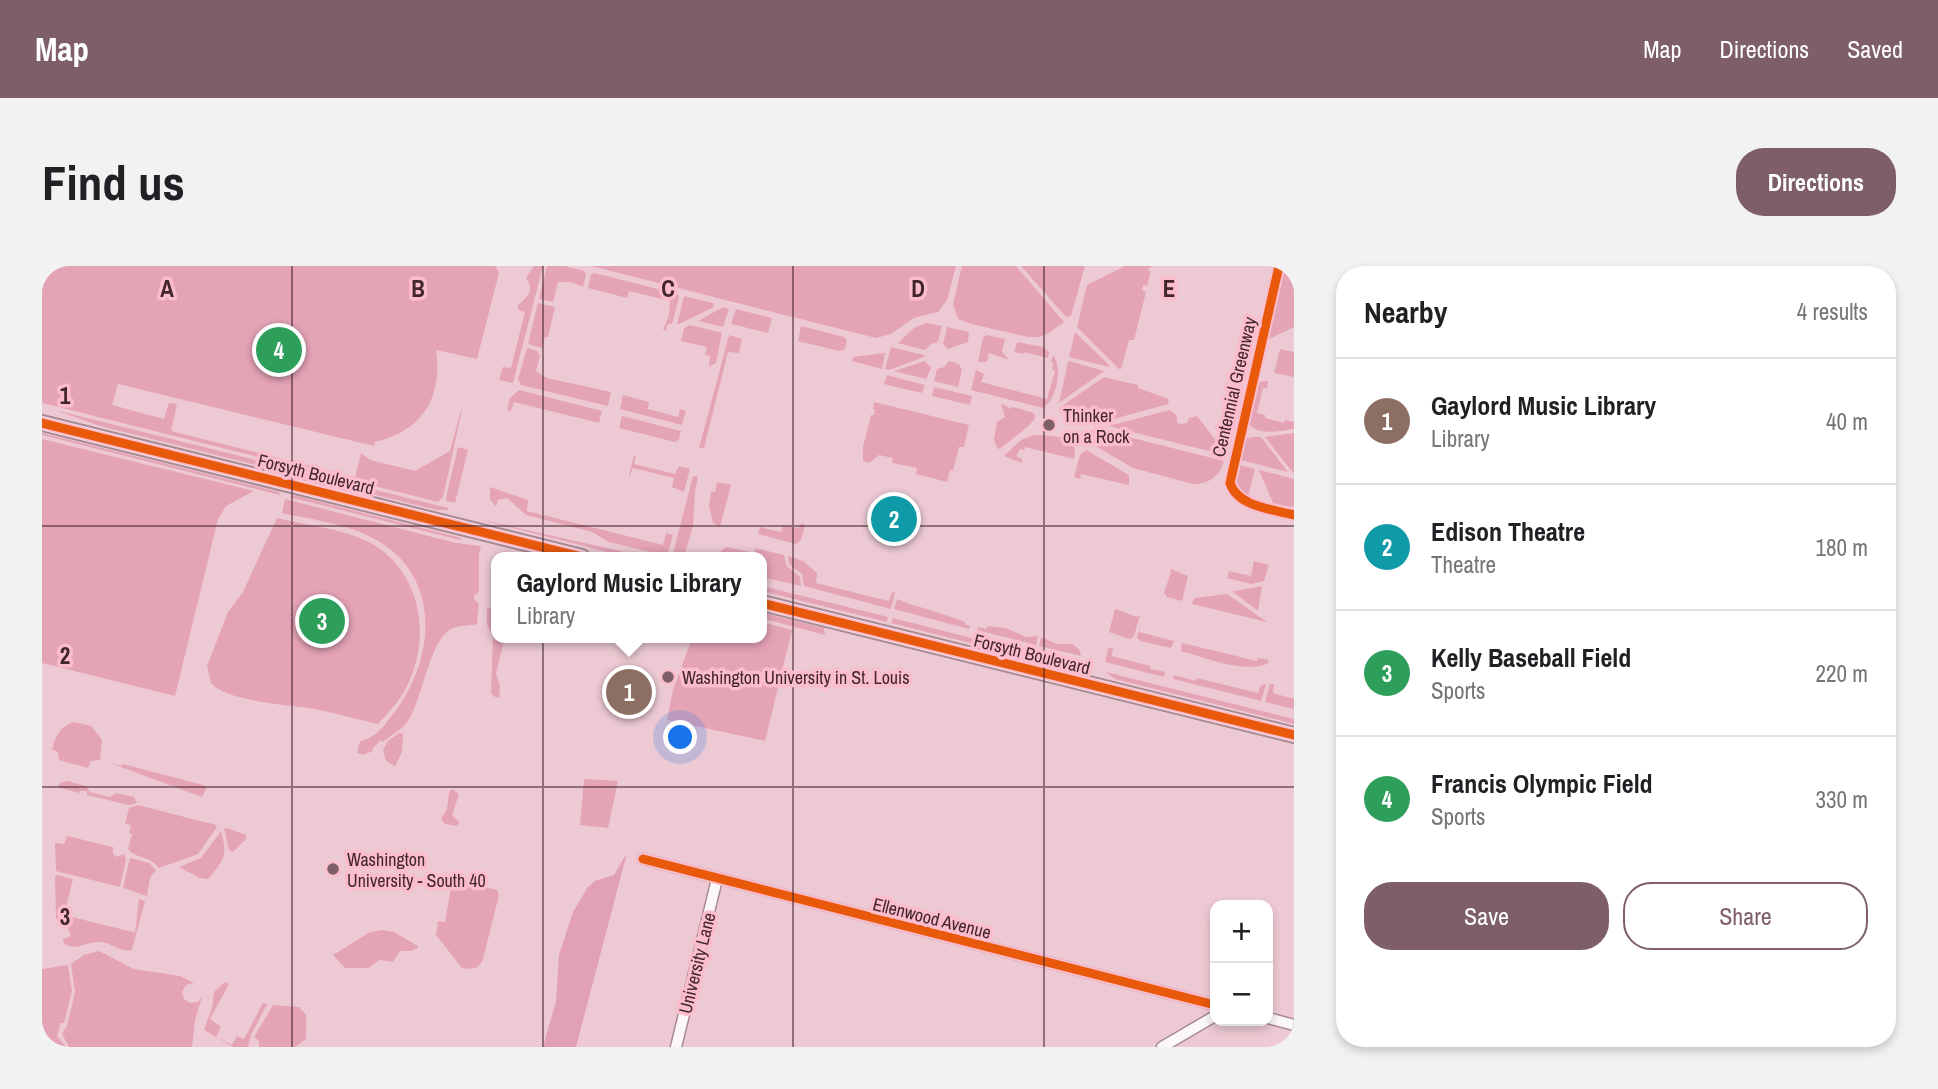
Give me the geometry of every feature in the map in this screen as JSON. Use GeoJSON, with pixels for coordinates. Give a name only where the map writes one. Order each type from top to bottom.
{"type":"FeatureCollection","features":[{"type":"Feature","properties":{"kind":"main road","name":"Forsyth Boulevard"},"geometry":{"type":"LineString","coordinates":[[43,423],[562,552]]}},
{"type":"Feature","properties":{"kind":"main road","name":"Forsyth Boulevard"},"geometry":{"type":"LineString","coordinates":[[767,604],[1294,735]]}},
{"type":"Feature","properties":{"kind":"street","name":"Ellenwood Avenue"},"geometry":{"type":"LineString","coordinates":[[643,859],[1210,1004]]}},
{"type":"Feature","properties":{"kind":"street","name":"University Lane"},"geometry":{"type":"LineString","coordinates":[[676,1047],[717,879]]}},
{"type":"Feature","properties":{"kind":"street"},"geometry":{"type":"LineString","coordinates":[[1162,1047],[1210,1019]]}},
{"type":"Feature","properties":{"kind":"street"},"geometry":{"type":"LineString","coordinates":[[1273,1019],[1294,1024]]}},
{"type":"Feature","properties":{"kind":"shaded area"},"geometry":{"type":"Polygon","coordinates":[[[53,266],[495,266],[499,273],[477,359],[436,350],[436,383],[426,410],[406,430],[375,442],[374,446],[118,384],[112,405],[164,419],[169,403],[177,404],[171,431],[355,477],[361,453],[370,460],[415,471],[450,451],[462,410],[443,497],[438,502],[42,403],[42,285],[46,269],[51,270],[53,266]]]}},
{"type":"Feature","properties":{"kind":"shaded area"},"geometry":{"type":"Polygon","coordinates":[[[534,266],[543,266],[513,383],[499,380],[503,367],[511,368],[525,312],[517,306],[529,294],[530,287],[526,278],[534,266]]]}},
{"type":"Feature","properties":{"kind":"shaded area"},"geometry":{"type":"Polygon","coordinates":[[[547,266],[565,266],[584,271],[586,274],[583,287],[571,282],[558,282],[553,302],[539,299],[547,266]]]}},
{"type":"Feature","properties":{"kind":"shaded area"},"geometry":{"type":"Polygon","coordinates":[[[591,266],[956,266],[947,300],[938,312],[914,318],[891,334],[876,338],[591,266]]]}},
{"type":"Feature","properties":{"kind":"shaded area"},"geometry":{"type":"Polygon","coordinates":[[[962,266],[1016,266],[1064,322],[1049,333],[1028,337],[958,319],[953,304],[962,266]]]}},
{"type":"Feature","properties":{"kind":"shaded area"},"geometry":{"type":"Polygon","coordinates":[[[1021,266],[1085,266],[1071,316],[1066,317],[1021,266]]]}},
{"type":"Feature","properties":{"kind":"shaded area"},"geometry":{"type":"Polygon","coordinates":[[[1125,266],[1152,266],[1147,270],[1151,271],[1147,286],[1143,285],[1142,290],[1146,292],[1134,340],[1129,340],[1119,369],[1077,327],[1087,285],[1125,266]]]}},
{"type":"Feature","properties":{"kind":"shaded area"},"geometry":{"type":"Polygon","coordinates":[[[1284,266],[1294,266],[1294,327],[1265,340],[1284,266]]]}},
{"type":"Feature","properties":{"kind":"shaded area"},"geometry":{"type":"Polygon","coordinates":[[[594,273],[678,294],[672,324],[668,324],[666,330],[663,330],[669,315],[670,301],[629,291],[627,298],[588,288],[594,273]]]}},
{"type":"Feature","properties":{"kind":"shaded area"},"geometry":{"type":"Polygon","coordinates":[[[684,296],[713,303],[714,307],[677,325],[684,296]]]}},
{"type":"Feature","properties":{"kind":"shaded area"},"geometry":{"type":"Polygon","coordinates":[[[538,303],[555,307],[548,337],[545,337],[542,348],[528,344],[538,303]]]}},
{"type":"Feature","properties":{"kind":"shaded area"},"geometry":{"type":"Polygon","coordinates":[[[723,307],[729,309],[723,327],[698,321],[723,307]]]}},
{"type":"Feature","properties":{"kind":"shaded area"},"geometry":{"type":"Polygon","coordinates":[[[736,309],[772,318],[768,333],[731,324],[736,309]]]}},
{"type":"Feature","properties":{"kind":"shaded area"},"geometry":{"type":"Polygon","coordinates":[[[926,323],[942,326],[938,342],[925,350],[898,343],[914,328],[926,323]]]}},
{"type":"Feature","properties":{"kind":"shaded area"},"geometry":{"type":"Polygon","coordinates":[[[690,325],[722,333],[716,363],[709,367],[710,356],[705,355],[707,347],[681,341],[684,328],[690,325]]]}},
{"type":"Feature","properties":{"kind":"shaded area"},"geometry":{"type":"Polygon","coordinates":[[[801,326],[844,337],[847,340],[845,349],[839,351],[798,341],[801,326]]]}},
{"type":"Feature","properties":{"kind":"shaded area"},"geometry":{"type":"Polygon","coordinates":[[[947,327],[969,332],[968,342],[948,349],[943,344],[947,327]]]}},
{"type":"Feature","properties":{"kind":"shaded area"},"geometry":{"type":"Polygon","coordinates":[[[1075,332],[1109,365],[1109,367],[1069,357],[1075,332]]]}},
{"type":"Feature","properties":{"kind":"shaded area"},"geometry":{"type":"Polygon","coordinates":[[[729,335],[742,339],[739,353],[728,352],[704,448],[699,448],[729,335]]]}},
{"type":"Feature","properties":{"kind":"shaded area"},"geometry":{"type":"Polygon","coordinates":[[[987,335],[1005,339],[1002,352],[1009,360],[989,353],[987,362],[978,362],[983,338],[987,335]]]}},
{"type":"Feature","properties":{"kind":"shaded area"},"geometry":{"type":"Polygon","coordinates":[[[1017,342],[1043,347],[1049,352],[1048,358],[1014,352],[1017,342]]]}},
{"type":"Feature","properties":{"kind":"shaded area"},"geometry":{"type":"Polygon","coordinates":[[[891,347],[924,357],[889,370],[885,369],[891,347]]]}},
{"type":"Feature","properties":{"kind":"shaded area"},"geometry":{"type":"Polygon","coordinates":[[[527,348],[537,351],[540,356],[536,371],[547,378],[611,392],[608,406],[521,385],[518,379],[527,348]]]}},
{"type":"Feature","properties":{"kind":"shaded area"},"geometry":{"type":"Polygon","coordinates":[[[1280,349],[1294,352],[1294,377],[1274,373],[1280,349]]]}},
{"type":"Feature","properties":{"kind":"shaded area"},"geometry":{"type":"Polygon","coordinates":[[[885,353],[882,369],[852,361],[853,357],[885,353]]]}},
{"type":"Feature","properties":{"kind":"shaded area"},"geometry":{"type":"Polygon","coordinates":[[[1053,355],[1058,368],[1057,383],[1052,398],[1043,408],[971,390],[976,370],[984,374],[981,382],[1047,399],[1055,371],[1051,362],[1053,355]]]}},
{"type":"Feature","properties":{"kind":"shaded area"},"geometry":{"type":"Polygon","coordinates":[[[925,361],[931,368],[926,379],[894,371],[925,361]]]}},
{"type":"Feature","properties":{"kind":"shaded area"},"geometry":{"type":"Polygon","coordinates":[[[949,361],[959,364],[962,370],[958,387],[934,381],[937,369],[944,367],[949,361]]]}},
{"type":"Feature","properties":{"kind":"shaded area"},"geometry":{"type":"Polygon","coordinates":[[[1068,362],[1104,371],[1059,403],[1068,362]]]}},
{"type":"Feature","properties":{"kind":"shaded area"},"geometry":{"type":"Polygon","coordinates":[[[887,375],[925,385],[922,393],[884,384],[887,375]]]}},
{"type":"Feature","properties":{"kind":"shaded area"},"geometry":{"type":"Polygon","coordinates":[[[1104,377],[1138,385],[1138,388],[1169,399],[1168,404],[1099,423],[1060,413],[1059,408],[1104,377]]]}},
{"type":"Feature","properties":{"kind":"shaded area"},"geometry":{"type":"Polygon","coordinates":[[[1268,381],[1267,388],[1263,388],[1257,413],[1284,423],[1285,420],[1294,422],[1294,429],[1262,431],[1246,421],[1254,389],[1260,382],[1268,381]]]}},
{"type":"Feature","properties":{"kind":"shaded area"},"geometry":{"type":"Polygon","coordinates":[[[934,387],[972,396],[970,405],[932,396],[934,387]]]}},
{"type":"Feature","properties":{"kind":"shaded area"},"geometry":{"type":"Polygon","coordinates":[[[519,390],[602,411],[599,423],[514,402],[511,411],[507,410],[510,398],[519,390]]]}},
{"type":"Feature","properties":{"kind":"shaded area"},"geometry":{"type":"Polygon","coordinates":[[[623,395],[649,402],[648,409],[678,417],[680,409],[686,411],[682,425],[620,409],[623,395]]]}},
{"type":"Feature","properties":{"kind":"shaded area"},"geometry":{"type":"Polygon","coordinates":[[[874,402],[969,425],[964,447],[959,447],[953,471],[950,470],[947,482],[916,474],[917,468],[892,463],[893,458],[879,455],[869,463],[863,461],[863,447],[871,415],[874,415],[874,402]]]}},
{"type":"Feature","properties":{"kind":"shaded area"},"geometry":{"type":"Polygon","coordinates":[[[1001,404],[1009,409],[1013,407],[1034,413],[1035,418],[1000,449],[994,439],[997,422],[1005,417],[1001,404]]]}},
{"type":"Feature","properties":{"kind":"shaded area"},"geometry":{"type":"Polygon","coordinates":[[[55,410],[448,510],[436,510],[100,426],[55,410]]]}},
{"type":"Feature","properties":{"kind":"shaded area"},"geometry":{"type":"Polygon","coordinates":[[[1170,410],[1177,416],[1177,422],[1180,424],[1197,416],[1223,450],[1221,454],[1108,426],[1170,410]]]}},
{"type":"Feature","properties":{"kind":"shaded area"},"geometry":{"type":"Polygon","coordinates":[[[622,416],[681,431],[679,439],[675,442],[619,428],[622,416]]]}},
{"type":"Feature","properties":{"kind":"shaded area"},"geometry":{"type":"Polygon","coordinates":[[[1097,429],[1224,461],[1213,478],[1204,483],[1193,484],[1133,468],[1080,437],[1083,433],[1097,429]]]}},
{"type":"Feature","properties":{"kind":"shaded area"},"geometry":{"type":"Polygon","coordinates":[[[1294,433],[1294,474],[1265,437],[1294,433]]]}},
{"type":"Feature","properties":{"kind":"shaded area"},"geometry":{"type":"Polygon","coordinates":[[[42,435],[279,492],[280,495],[42,435]]]}},
{"type":"Feature","properties":{"kind":"shaded area"},"geometry":{"type":"Polygon","coordinates":[[[1033,435],[1067,440],[1075,448],[1074,459],[1025,447],[1024,450],[1020,449],[1016,456],[1022,459],[1022,463],[1004,456],[1021,440],[1033,435]]]}},
{"type":"Feature","properties":{"kind":"shaded area"},"geometry":{"type":"Polygon","coordinates":[[[1261,437],[1288,472],[1237,459],[1242,440],[1261,437]]]}},
{"type":"Feature","properties":{"kind":"shaded area"},"geometry":{"type":"Polygon","coordinates":[[[42,439],[254,491],[226,506],[218,519],[175,696],[42,663],[42,439]]]}},
{"type":"Feature","properties":{"kind":"shaded area"},"geometry":{"type":"Polygon","coordinates":[[[458,447],[468,450],[455,503],[446,501],[446,497],[458,447]]]}},
{"type":"Feature","properties":{"kind":"shaded area"},"geometry":{"type":"Polygon","coordinates":[[[1086,450],[1129,475],[1129,485],[1081,474],[1080,479],[1074,477],[1080,455],[1086,450]]]}},
{"type":"Feature","properties":{"kind":"shaded area"},"geometry":{"type":"Polygon","coordinates":[[[634,455],[634,464],[675,474],[679,466],[690,469],[684,492],[672,487],[674,478],[633,468],[630,476],[634,455]]]}},
{"type":"Feature","properties":{"kind":"shaded area"},"geometry":{"type":"Polygon","coordinates":[[[1235,464],[1255,469],[1248,497],[1233,484],[1235,464]]]}},
{"type":"Feature","properties":{"kind":"shaded area"},"geometry":{"type":"Polygon","coordinates":[[[1259,470],[1294,479],[1294,506],[1273,503],[1259,470]]]}},
{"type":"Feature","properties":{"kind":"shaded area"},"geometry":{"type":"Polygon","coordinates":[[[693,476],[698,477],[693,526],[685,552],[673,552],[693,476]]]}},
{"type":"Feature","properties":{"kind":"shaded area"},"geometry":{"type":"Polygon","coordinates":[[[717,482],[731,485],[720,527],[713,523],[709,506],[711,491],[715,492],[717,482]]]}},
{"type":"Feature","properties":{"kind":"shaded area"},"geometry":{"type":"Polygon","coordinates":[[[490,487],[528,500],[527,511],[663,545],[666,533],[673,535],[668,552],[650,552],[609,542],[592,532],[526,515],[507,498],[498,500],[496,507],[490,499],[490,487]]]}},
{"type":"Feature","properties":{"kind":"shaded area"},"geometry":{"type":"Polygon","coordinates":[[[293,495],[461,538],[460,540],[289,497],[293,495]]]}},
{"type":"Feature","properties":{"kind":"shaded area"},"geometry":{"type":"Polygon","coordinates":[[[285,499],[456,543],[481,546],[479,592],[474,595],[479,604],[477,624],[454,628],[443,635],[408,721],[383,742],[381,740],[373,751],[363,755],[357,753],[360,741],[373,736],[383,727],[402,702],[420,661],[425,618],[422,597],[413,576],[388,547],[345,527],[282,513],[285,499]]]}},
{"type":"Feature","properties":{"kind":"shaded area"},"geometry":{"type":"Polygon","coordinates":[[[470,517],[624,552],[607,552],[470,517]]]}},
{"type":"Feature","properties":{"kind":"shaded area"},"geometry":{"type":"Polygon","coordinates":[[[277,518],[337,531],[371,543],[388,555],[411,588],[420,626],[415,667],[401,697],[378,724],[318,710],[243,698],[229,694],[211,683],[207,666],[228,612],[243,592],[277,518]]]}},
{"type":"Feature","properties":{"kind":"shaded area"},"geometry":{"type":"Polygon","coordinates":[[[802,523],[805,526],[801,540],[796,544],[758,534],[760,527],[781,532],[783,525],[798,528],[802,523]]]}},
{"type":"Feature","properties":{"kind":"shaded area"},"geometry":{"type":"Polygon","coordinates":[[[726,547],[749,552],[720,552],[726,547]]]}},
{"type":"Feature","properties":{"kind":"shaded area"},"geometry":{"type":"Polygon","coordinates":[[[755,548],[784,555],[787,566],[800,577],[801,586],[767,578],[767,552],[754,552],[755,548]]]}},
{"type":"Feature","properties":{"kind":"shaded area"},"geometry":{"type":"Polygon","coordinates":[[[788,556],[803,561],[817,573],[816,583],[889,601],[895,592],[891,609],[804,586],[802,574],[789,564],[788,556]]]}},
{"type":"Feature","properties":{"kind":"shaded area"},"geometry":{"type":"Polygon","coordinates":[[[1254,561],[1269,565],[1264,581],[1251,584],[1227,578],[1229,571],[1251,576],[1254,561]]]}},
{"type":"Feature","properties":{"kind":"shaded area"},"geometry":{"type":"Polygon","coordinates":[[[1170,569],[1188,576],[1182,601],[1167,597],[1164,593],[1170,569]]]}},
{"type":"Feature","properties":{"kind":"shaded area"},"geometry":{"type":"Polygon","coordinates":[[[1262,586],[1258,611],[1233,592],[1234,591],[1262,586]]]}},
{"type":"Feature","properties":{"kind":"shaded area"},"geometry":{"type":"Polygon","coordinates":[[[767,587],[888,617],[887,622],[767,592],[767,587]]]}},
{"type":"Feature","properties":{"kind":"shaded area"},"geometry":{"type":"Polygon","coordinates":[[[1227,594],[1267,622],[1192,604],[1194,598],[1227,594]]]}},
{"type":"Feature","properties":{"kind":"shaded area"},"geometry":{"type":"Polygon","coordinates":[[[897,599],[965,622],[970,626],[969,629],[894,609],[897,599]]]}},
{"type":"Feature","properties":{"kind":"shaded area"},"geometry":{"type":"Polygon","coordinates":[[[491,608],[491,633],[487,624],[487,609],[491,608]]]}},
{"type":"Feature","properties":{"kind":"shaded area"},"geometry":{"type":"Polygon","coordinates":[[[1115,609],[1137,617],[1140,615],[1134,636],[1130,639],[1109,632],[1115,609]]]}},
{"type":"Feature","properties":{"kind":"shaded area"},"geometry":{"type":"Polygon","coordinates":[[[767,614],[824,628],[825,635],[767,620],[767,614]]]}},
{"type":"Feature","properties":{"kind":"shaded area"},"geometry":{"type":"Polygon","coordinates":[[[1143,616],[1139,632],[1174,641],[1171,648],[1140,641],[1137,637],[1143,616]]]}},
{"type":"Feature","properties":{"kind":"shaded area"},"geometry":{"type":"Polygon","coordinates":[[[893,618],[1080,666],[1070,668],[891,623],[893,618]]]}},
{"type":"Feature","properties":{"kind":"shaded area"},"geometry":{"type":"Polygon","coordinates":[[[767,623],[792,630],[765,741],[667,720],[673,690],[690,643],[767,643],[767,623]]]}},
{"type":"Feature","properties":{"kind":"shaded area"},"geometry":{"type":"Polygon","coordinates":[[[987,626],[1006,628],[1026,637],[1038,636],[1036,645],[977,630],[978,627],[986,629],[987,626]]]}},
{"type":"Feature","properties":{"kind":"shaded area"},"geometry":{"type":"Polygon","coordinates":[[[1041,637],[1057,644],[1072,644],[1079,649],[1081,656],[1039,646],[1041,637]]]}},
{"type":"Feature","properties":{"kind":"shaded area"},"geometry":{"type":"Polygon","coordinates":[[[493,643],[504,643],[496,673],[500,687],[499,698],[491,692],[493,643]]]}},
{"type":"Feature","properties":{"kind":"shaded area"},"geometry":{"type":"Polygon","coordinates":[[[1182,643],[1257,661],[1258,658],[1269,660],[1267,664],[1257,666],[1235,666],[1181,651],[1182,643]]]}},
{"type":"Feature","properties":{"kind":"shaded area"},"geometry":{"type":"Polygon","coordinates":[[[1113,647],[1112,656],[1165,672],[1164,677],[1105,662],[1108,649],[1113,647]]]}},
{"type":"Feature","properties":{"kind":"shaded area"},"geometry":{"type":"Polygon","coordinates":[[[1106,672],[1294,719],[1294,724],[1115,679],[1106,672]]]}},
{"type":"Feature","properties":{"kind":"shaded area"},"geometry":{"type":"Polygon","coordinates":[[[1174,675],[1258,693],[1261,685],[1266,684],[1261,701],[1173,679],[1174,675]]]}},
{"type":"Feature","properties":{"kind":"shaded area"},"geometry":{"type":"Polygon","coordinates":[[[1270,684],[1274,684],[1273,693],[1294,699],[1294,709],[1265,702],[1270,684]]]}},
{"type":"Feature","properties":{"kind":"shaded area"},"geometry":{"type":"Polygon","coordinates":[[[74,722],[91,726],[102,740],[100,760],[91,761],[88,768],[59,760],[58,752],[52,749],[59,732],[74,722]]]}},
{"type":"Feature","properties":{"kind":"shaded area"},"geometry":{"type":"Polygon","coordinates":[[[399,733],[403,734],[402,752],[395,766],[386,761],[383,750],[388,741],[399,733]]]}},
{"type":"Feature","properties":{"kind":"shaded area"},"geometry":{"type":"Polygon","coordinates":[[[105,761],[122,766],[123,764],[207,787],[202,797],[105,761]]]}},
{"type":"Feature","properties":{"kind":"shaded area"},"geometry":{"type":"Polygon","coordinates":[[[584,779],[618,781],[608,828],[580,825],[584,779]]]}},
{"type":"Feature","properties":{"kind":"shaded area"},"geometry":{"type":"Polygon","coordinates":[[[67,781],[86,786],[90,792],[110,797],[116,793],[134,797],[137,803],[129,805],[87,795],[87,791],[79,793],[58,787],[60,783],[67,781]]]}},
{"type":"Feature","properties":{"kind":"shaded area"},"geometry":{"type":"Polygon","coordinates":[[[452,789],[459,794],[452,815],[460,823],[456,826],[445,824],[441,819],[447,809],[449,792],[452,789]]]}},
{"type":"Feature","properties":{"kind":"shaded area"},"geometry":{"type":"Polygon","coordinates":[[[138,805],[217,827],[198,854],[159,868],[152,861],[135,855],[128,849],[132,834],[129,833],[131,825],[125,824],[129,808],[138,805]]]}},
{"type":"Feature","properties":{"kind":"shaded area"},"geometry":{"type":"Polygon","coordinates":[[[224,829],[246,835],[246,839],[233,852],[229,850],[224,829]]]}},
{"type":"Feature","properties":{"kind":"shaded area"},"geometry":{"type":"Polygon","coordinates":[[[221,831],[223,857],[208,879],[200,878],[179,867],[201,858],[221,831]]]}},
{"type":"Feature","properties":{"kind":"shaded area"},"geometry":{"type":"Polygon","coordinates":[[[67,836],[113,847],[116,857],[124,854],[126,860],[120,887],[56,871],[55,843],[64,844],[67,836]]]}},
{"type":"Feature","properties":{"kind":"shaded area"},"geometry":{"type":"Polygon","coordinates":[[[627,853],[576,1047],[543,1047],[556,1001],[559,955],[573,912],[588,887],[595,881],[614,875],[627,853]]]}},
{"type":"Feature","properties":{"kind":"shaded area"},"geometry":{"type":"Polygon","coordinates":[[[130,858],[149,863],[156,870],[150,878],[147,896],[123,888],[130,858]]]}},
{"type":"Feature","properties":{"kind":"shaded area"},"geometry":{"type":"Polygon","coordinates":[[[57,875],[73,879],[64,915],[135,932],[139,899],[145,901],[132,950],[123,950],[103,942],[73,947],[64,944],[63,939],[71,936],[65,920],[56,919],[57,875]]]}},
{"type":"Feature","properties":{"kind":"shaded area"},"geometry":{"type":"Polygon","coordinates":[[[447,878],[497,890],[499,895],[483,959],[475,968],[462,968],[436,935],[438,921],[445,922],[451,888],[445,886],[447,878]]]}},
{"type":"Feature","properties":{"kind":"shaded area"},"geometry":{"type":"Polygon","coordinates":[[[370,932],[394,932],[418,948],[400,951],[393,962],[379,960],[369,968],[345,968],[333,955],[370,932]]]}},
{"type":"Feature","properties":{"kind":"shaded area"},"geometry":{"type":"Polygon","coordinates":[[[99,951],[134,969],[180,976],[194,983],[186,985],[182,992],[184,999],[190,1003],[198,1002],[202,997],[195,1020],[192,1047],[69,1047],[62,1034],[67,1026],[75,992],[71,964],[84,955],[99,951]]]}},
{"type":"Feature","properties":{"kind":"shaded area"},"geometry":{"type":"Polygon","coordinates":[[[68,965],[72,991],[64,1023],[61,1023],[57,1036],[66,1047],[42,1047],[42,969],[68,965]]]}},
{"type":"Feature","properties":{"kind":"shaded area"},"geometry":{"type":"Polygon","coordinates":[[[225,982],[229,984],[210,1019],[221,1027],[216,1037],[232,1045],[237,1036],[244,1039],[263,1003],[267,1004],[251,1035],[248,1047],[233,1047],[204,1030],[212,1008],[214,992],[225,982]]]}},
{"type":"Feature","properties":{"kind":"shaded area"},"geometry":{"type":"Polygon","coordinates":[[[273,1005],[299,1007],[306,1015],[306,1039],[295,1047],[259,1047],[259,1041],[254,1037],[273,1005]]]}},
{"type":"Feature","properties":{"kind":"cycle path","name":"Centennial Greenway"},"geometry":{"type":"LineString","coordinates":[[1279,266],[1230,483],[1234,491],[1248,502],[1294,515]]}},
{"type":"Feature","properties":{"kind":"cycle path"},"geometry":{"type":"LineString","coordinates":[[42,423],[562,552]]}},
{"type":"Feature","properties":{"kind":"cycle path"},"geometry":{"type":"LineString","coordinates":[[767,604],[1294,735]]}},
{"type":"Feature","properties":{"kind":"cycle path"},"geometry":{"type":"LineString","coordinates":[[643,859],[1210,1004]]}},
{"type":"Feature","properties":{"kind":"place","name":"Francis Olympic Field"},"geometry":{"type":"Point","coordinates":[279,350]}},
{"type":"Feature","properties":{"kind":"place","name":"Thinker on a Rock"},"geometry":{"type":"Point","coordinates":[1049,425]}},
{"type":"Feature","properties":{"kind":"place","name":"Edison Theatre"},"geometry":{"type":"Point","coordinates":[894,519]}},
{"type":"Feature","properties":{"kind":"place","name":"Kelly Baseball Field"},"geometry":{"type":"Point","coordinates":[322,621]}},
{"type":"Feature","properties":{"kind":"place","name":"Washington University in St. Louis"},"geometry":{"type":"Point","coordinates":[668,677]}},
{"type":"Feature","properties":{"kind":"place","name":"Gaylord Music Library"},"geometry":{"type":"Point","coordinates":[629,692]}},
{"type":"Feature","properties":{"kind":"place","name":"Washington University - South 40"},"geometry":{"type":"Point","coordinates":[333,869]}}]}
